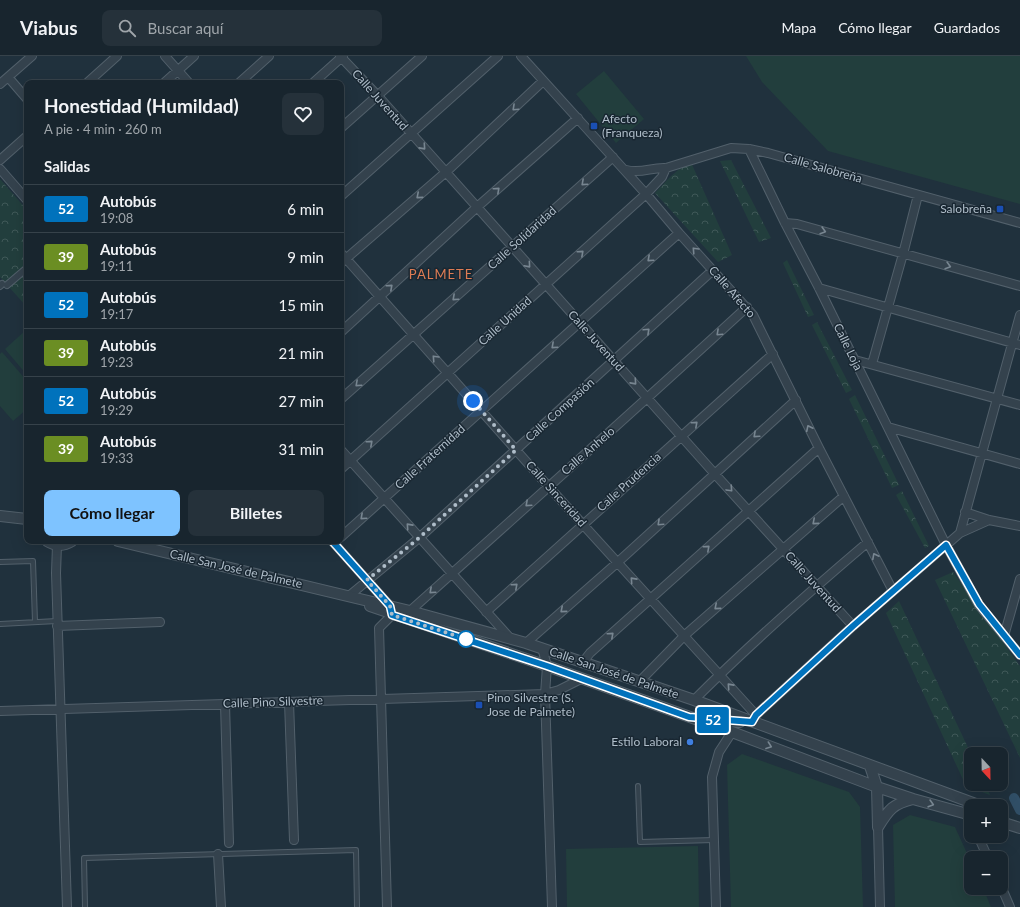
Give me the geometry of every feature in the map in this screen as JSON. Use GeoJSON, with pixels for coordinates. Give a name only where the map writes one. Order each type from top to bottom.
{"type":"FeatureCollection","features":[{"type":"Feature","properties":{"kind":"street"},"geometry":{"type":"LineString","coordinates":[[0,84],[32,56]]}},
{"type":"Feature","properties":{"kind":"street"},"geometry":{"type":"LineString","coordinates":[[90,80],[117,56]]}},
{"type":"Feature","properties":{"kind":"street"},"geometry":{"type":"LineString","coordinates":[[165,56],[186,80]]}},
{"type":"Feature","properties":{"kind":"street"},"geometry":{"type":"LineString","coordinates":[[168,80],[194,56]]}},
{"type":"Feature","properties":{"kind":"street"},"geometry":{"type":"LineString","coordinates":[[242,80],[268,56]]}},
{"type":"Feature","properties":{"kind":"street"},"geometry":{"type":"LineString","coordinates":[[344,125],[422,56]]}},
{"type":"Feature","properties":{"kind":"street"},"geometry":{"type":"LineString","coordinates":[[344,193],[498,56]]}},
{"type":"Feature","properties":{"kind":"street","name":"Calle Afecto"},"geometry":{"type":"LineString","coordinates":[[521,56],[626,170],[679,233],[753,315],[819,448],[893,591]]}},
{"type":"Feature","properties":{"kind":"street"},"geometry":{"type":"LineString","coordinates":[[316,80],[341,57]]}},
{"type":"Feature","properties":{"kind":"street","name":"Calle Juventud"},"geometry":{"type":"LineString","coordinates":[[341,57],[378,96],[476,208],[853,626]]}},
{"type":"Feature","properties":{"kind":"street"},"geometry":{"type":"LineString","coordinates":[[8,77],[24,96]]}},
{"type":"Feature","properties":{"kind":"street"},"geometry":{"type":"LineString","coordinates":[[344,257],[446,172],[543,81]]}},
{"type":"Feature","properties":{"kind":"street"},"geometry":{"type":"LineString","coordinates":[[344,329],[476,208],[578,118]]}},
{"type":"Feature","properties":{"kind":"street"},"geometry":{"type":"LineString","coordinates":[[0,160],[24,139]]}},
{"type":"Feature","properties":{"kind":"street","name":"Calle Salobreña"},"geometry":{"type":"LineString","coordinates":[[626,170],[634,172],[666,168],[731,148],[749,149],[1020,223]]}},
{"type":"Feature","properties":{"kind":"street","name":"Calle Loja"},"geometry":{"type":"LineString","coordinates":[[749,149],[785,223],[820,288],[946,545],[979,604],[1020,655]]}},
{"type":"Feature","properties":{"kind":"street","name":"Calle Solidaridad"},"geometry":{"type":"LineString","coordinates":[[344,396],[613,157]]}},
{"type":"Feature","properties":{"kind":"street","name":"Calle Unidad"},"geometry":{"type":"LineString","coordinates":[[344,466],[646,194],[662,177],[666,168]]}},
{"type":"Feature","properties":{"kind":"street"},"geometry":{"type":"LineString","coordinates":[[0,169],[24,197]]}},
{"type":"Feature","properties":{"kind":"street"},"geometry":{"type":"LineString","coordinates":[[872,364],[918,195]]}},
{"type":"Feature","properties":{"kind":"street"},"geometry":{"type":"LineString","coordinates":[[785,223],[797,224],[1020,286]]}},
{"type":"Feature","properties":{"kind":"street","name":"Calle Fraternidad"},"geometry":{"type":"LineString","coordinates":[[344,534],[679,233]]}},
{"type":"Feature","properties":{"kind":"street","name":"Calle Sinceridad"},"geometry":{"type":"LineString","coordinates":[[344,259],[380,297],[650,599],[685,635],[720,675],[754,719]]}},
{"type":"Feature","properties":{"kind":"street"},"geometry":{"type":"LineString","coordinates":[[3,285],[24,270]]}},
{"type":"Feature","properties":{"kind":"street","name":"Calle Compasión"},"geometry":{"type":"LineString","coordinates":[[350,595],[419,538],[615,361],[713,270]]}},
{"type":"Feature","properties":{"kind":"street"},"geometry":{"type":"LineString","coordinates":[[820,288],[1016,344]]}},
{"type":"Feature","properties":{"kind":"street","name":"Calle Anhelo"},"geometry":{"type":"LineString","coordinates":[[410,610],[648,398],[747,307]]}},
{"type":"Feature","properties":{"kind":"street"},"geometry":{"type":"LineString","coordinates":[[960,533],[996,398],[1016,344],[1020,315]]}},
{"type":"Feature","properties":{"kind":"street","name":"Calle Prudencia"},"geometry":{"type":"LineString","coordinates":[[486,612],[773,354]]}},
{"type":"Feature","properties":{"kind":"street"},"geometry":{"type":"LineString","coordinates":[[855,360],[1020,405]]}},
{"type":"Feature","properties":{"kind":"street"},"geometry":{"type":"LineString","coordinates":[[526,643],[618,562],[714,473],[796,400]]}},
{"type":"Feature","properties":{"kind":"street"},"geometry":{"type":"LineString","coordinates":[[888,427],[1020,464]]}},
{"type":"Feature","properties":{"kind":"street"},"geometry":{"type":"LineString","coordinates":[[583,662],[590,653],[819,448]]}},
{"type":"Feature","properties":{"kind":"street"},"geometry":{"type":"LineString","coordinates":[[344,454],[510,638]]}},
{"type":"Feature","properties":{"kind":"street"},"geometry":{"type":"LineString","coordinates":[[639,682],[685,635],[844,496]]}},
{"type":"Feature","properties":{"kind":"street"},"geometry":{"type":"LineString","coordinates":[[965,512],[989,520],[1020,526]]}},
{"type":"Feature","properties":{"kind":"street"},"geometry":{"type":"LineString","coordinates":[[0,516],[24,519]]}},
{"type":"Feature","properties":{"kind":"street"},"geometry":{"type":"LineString","coordinates":[[716,907],[712,777],[719,752],[732,732],[754,719],[853,626],[960,533],[989,520]]}},
{"type":"Feature","properties":{"kind":"street"},"geometry":{"type":"LineString","coordinates":[[694,700],[817,586],[868,542]]}},
{"type":"Feature","properties":{"kind":"street"},"geometry":{"type":"LineString","coordinates":[[66,544],[57,545],[56,573],[67,907]]}},
{"type":"Feature","properties":{"kind":"street","name":"Calle San José de Palmete"},"geometry":{"type":"LineString","coordinates":[[131,544],[331,592],[391,610],[410,610],[510,638],[754,719],[870,766],[964,800]]}},
{"type":"Feature","properties":{"kind":"street"},"geometry":{"type":"LineString","coordinates":[[336,544],[391,610],[379,628],[387,907]]}},
{"type":"Feature","properties":{"kind":"street"},"geometry":{"type":"LineString","coordinates":[[1004,636],[1020,579]]}},
{"type":"Feature","properties":{"kind":"street","name":"Calle San José de Palmete"},"geometry":{"type":"LineString","coordinates":[[331,592],[350,595],[732,732],[878,787],[964,815]]}},
{"type":"Feature","properties":{"kind":"street"},"geometry":{"type":"LineString","coordinates":[[57,624],[160,622]]}},
{"type":"Feature","properties":{"kind":"street"},"geometry":{"type":"LineString","coordinates":[[542,648],[547,666],[545,694],[552,907]]}},
{"type":"Feature","properties":{"kind":"street","name":"Calle Pino Silvestre"},"geometry":{"type":"LineString","coordinates":[[0,711],[545,694],[559,690],[581,679]]}},
{"type":"Feature","properties":{"kind":"street"},"geometry":{"type":"LineString","coordinates":[[289,702],[294,840]]}},
{"type":"Feature","properties":{"kind":"street"},"geometry":{"type":"LineString","coordinates":[[225,704],[229,843]]}},
{"type":"Feature","properties":{"kind":"street"},"geometry":{"type":"LineString","coordinates":[[689,717],[754,719]]}},
{"type":"Feature","properties":{"kind":"street"},"geometry":{"type":"LineString","coordinates":[[870,766],[878,787],[880,907]]}},
{"type":"Feature","properties":{"kind":"street"},"geometry":{"type":"LineString","coordinates":[[878,827],[888,811],[900,802],[913,799]]}},
{"type":"Feature","properties":{"kind":"street"},"geometry":{"type":"LineString","coordinates":[[1008,824],[1020,828]]}},
{"type":"Feature","properties":{"kind":"street"},"geometry":{"type":"LineString","coordinates":[[218,854],[221,907]]}},
{"type":"Feature","properties":{"kind":"street"},"geometry":{"type":"LineString","coordinates":[[1005,895],[1010,907]]}},
{"type":"Feature","properties":{"kind":"lane"},"geometry":{"type":"LineString","coordinates":[[0,562],[33,562],[35,622]]}},
{"type":"Feature","properties":{"kind":"lane"},"geometry":{"type":"LineString","coordinates":[[0,624],[35,622],[57,624]]}},
{"type":"Feature","properties":{"kind":"lane"},"geometry":{"type":"LineString","coordinates":[[638,786],[640,842],[714,840]]}},
{"type":"Feature","properties":{"kind":"lane"},"geometry":{"type":"LineString","coordinates":[[85,907],[84,858],[356,850],[357,907]]}},
{"type":"Feature","properties":{"kind":"green space"},"geometry":{"type":"Polygon","coordinates":[[[746,56],[1020,56],[1020,204],[828,151],[762,82],[746,56]]]}},
{"type":"Feature","properties":{"kind":"green space"},"geometry":{"type":"Polygon","coordinates":[[[604,71],[644,119],[616,143],[576,94],[604,71]]]}},
{"type":"Feature","properties":{"kind":"green space"},"geometry":{"type":"Polygon","coordinates":[[[690,160],[732,255],[718,262],[655,193],[670,177],[690,160]]]}},
{"type":"Feature","properties":{"kind":"green space"},"geometry":{"type":"Polygon","coordinates":[[[731,160],[771,238],[759,242],[720,161],[731,160]]]}},
{"type":"Feature","properties":{"kind":"green space"},"geometry":{"type":"Polygon","coordinates":[[[0,179],[24,207],[24,304],[0,277],[0,179]]]}},
{"type":"Feature","properties":{"kind":"green space"},"geometry":{"type":"Polygon","coordinates":[[[787,260],[814,315],[808,317],[783,263],[787,260]]]}},
{"type":"Feature","properties":{"kind":"green space"},"geometry":{"type":"Polygon","coordinates":[[[817,322],[852,390],[846,393],[812,325],[817,322]]]}},
{"type":"Feature","properties":{"kind":"green space"},"geometry":{"type":"Polygon","coordinates":[[[24,332],[24,371],[5,349],[24,332]]]}},
{"type":"Feature","properties":{"kind":"green space"},"geometry":{"type":"Polygon","coordinates":[[[2,352],[24,378],[24,412],[13,421],[0,406],[0,354],[2,352]]]}},
{"type":"Feature","properties":{"kind":"green space"},"geometry":{"type":"Polygon","coordinates":[[[855,395],[899,485],[892,488],[849,399],[855,395]]]}},
{"type":"Feature","properties":{"kind":"green space"},"geometry":{"type":"Polygon","coordinates":[[[902,491],[929,546],[925,548],[896,495],[902,491]]]}},
{"type":"Feature","properties":{"kind":"green space"},"geometry":{"type":"Polygon","coordinates":[[[953,572],[1020,666],[1020,758],[935,580],[953,572]]]}},
{"type":"Feature","properties":{"kind":"green space"},"geometry":{"type":"Polygon","coordinates":[[[899,601],[968,747],[964,747],[964,782],[886,613],[899,601]]]}},
{"type":"Feature","properties":{"kind":"green space"},"geometry":{"type":"Polygon","coordinates":[[[742,754],[849,792],[860,807],[863,907],[731,907],[727,765],[742,754]]]}},
{"type":"Feature","properties":{"kind":"green space"},"geometry":{"type":"Polygon","coordinates":[[[979,791],[988,791],[990,795],[979,791]]]}},
{"type":"Feature","properties":{"kind":"green space"},"geometry":{"type":"Polygon","coordinates":[[[910,815],[955,827],[966,851],[964,851],[964,895],[986,895],[991,907],[895,907],[893,825],[910,815]]]}},
{"type":"Feature","properties":{"kind":"green space"},"geometry":{"type":"Polygon","coordinates":[[[698,846],[699,907],[567,907],[566,849],[698,846]]]}},
{"type":"Feature","properties":{"kind":"waterway"},"geometry":{"type":"LineString","coordinates":[[1014,798],[1020,810]]}},
{"type":"Feature","properties":{"kind":"bus line","name":"52"},"geometry":{"type":"LineString","coordinates":[[335,544],[390,606],[392,615],[547,666],[689,717],[752,722],[756,715],[853,626],[946,545],[979,604],[1020,655]]}},
{"type":"Feature","properties":{"kind":"place","name":"Afecto (Franqueza)"},"geometry":{"type":"Point","coordinates":[594,126]}},
{"type":"Feature","properties":{"kind":"place","name":"Salobreña"},"geometry":{"type":"Point","coordinates":[1000,209]}},
{"type":"Feature","properties":{"kind":"place","name":"Pino Silvestre (S. Jose de Palmete)"},"geometry":{"type":"Point","coordinates":[479,705]}},
{"type":"Feature","properties":{"kind":"place","name":"Estilo Laboral"},"geometry":{"type":"Point","coordinates":[690,742]}},
{"type":"Feature","properties":{"kind":"district","name":"PALMETE"},"geometry":{"type":"Point","coordinates":[441,274]}},
{"type":"Feature","properties":{"kind":"route"},"geometry":{"type":"LineString","coordinates":[[466,639],[392,615],[390,606],[367,580],[419,538],[516,450],[473,401]]}}]}
